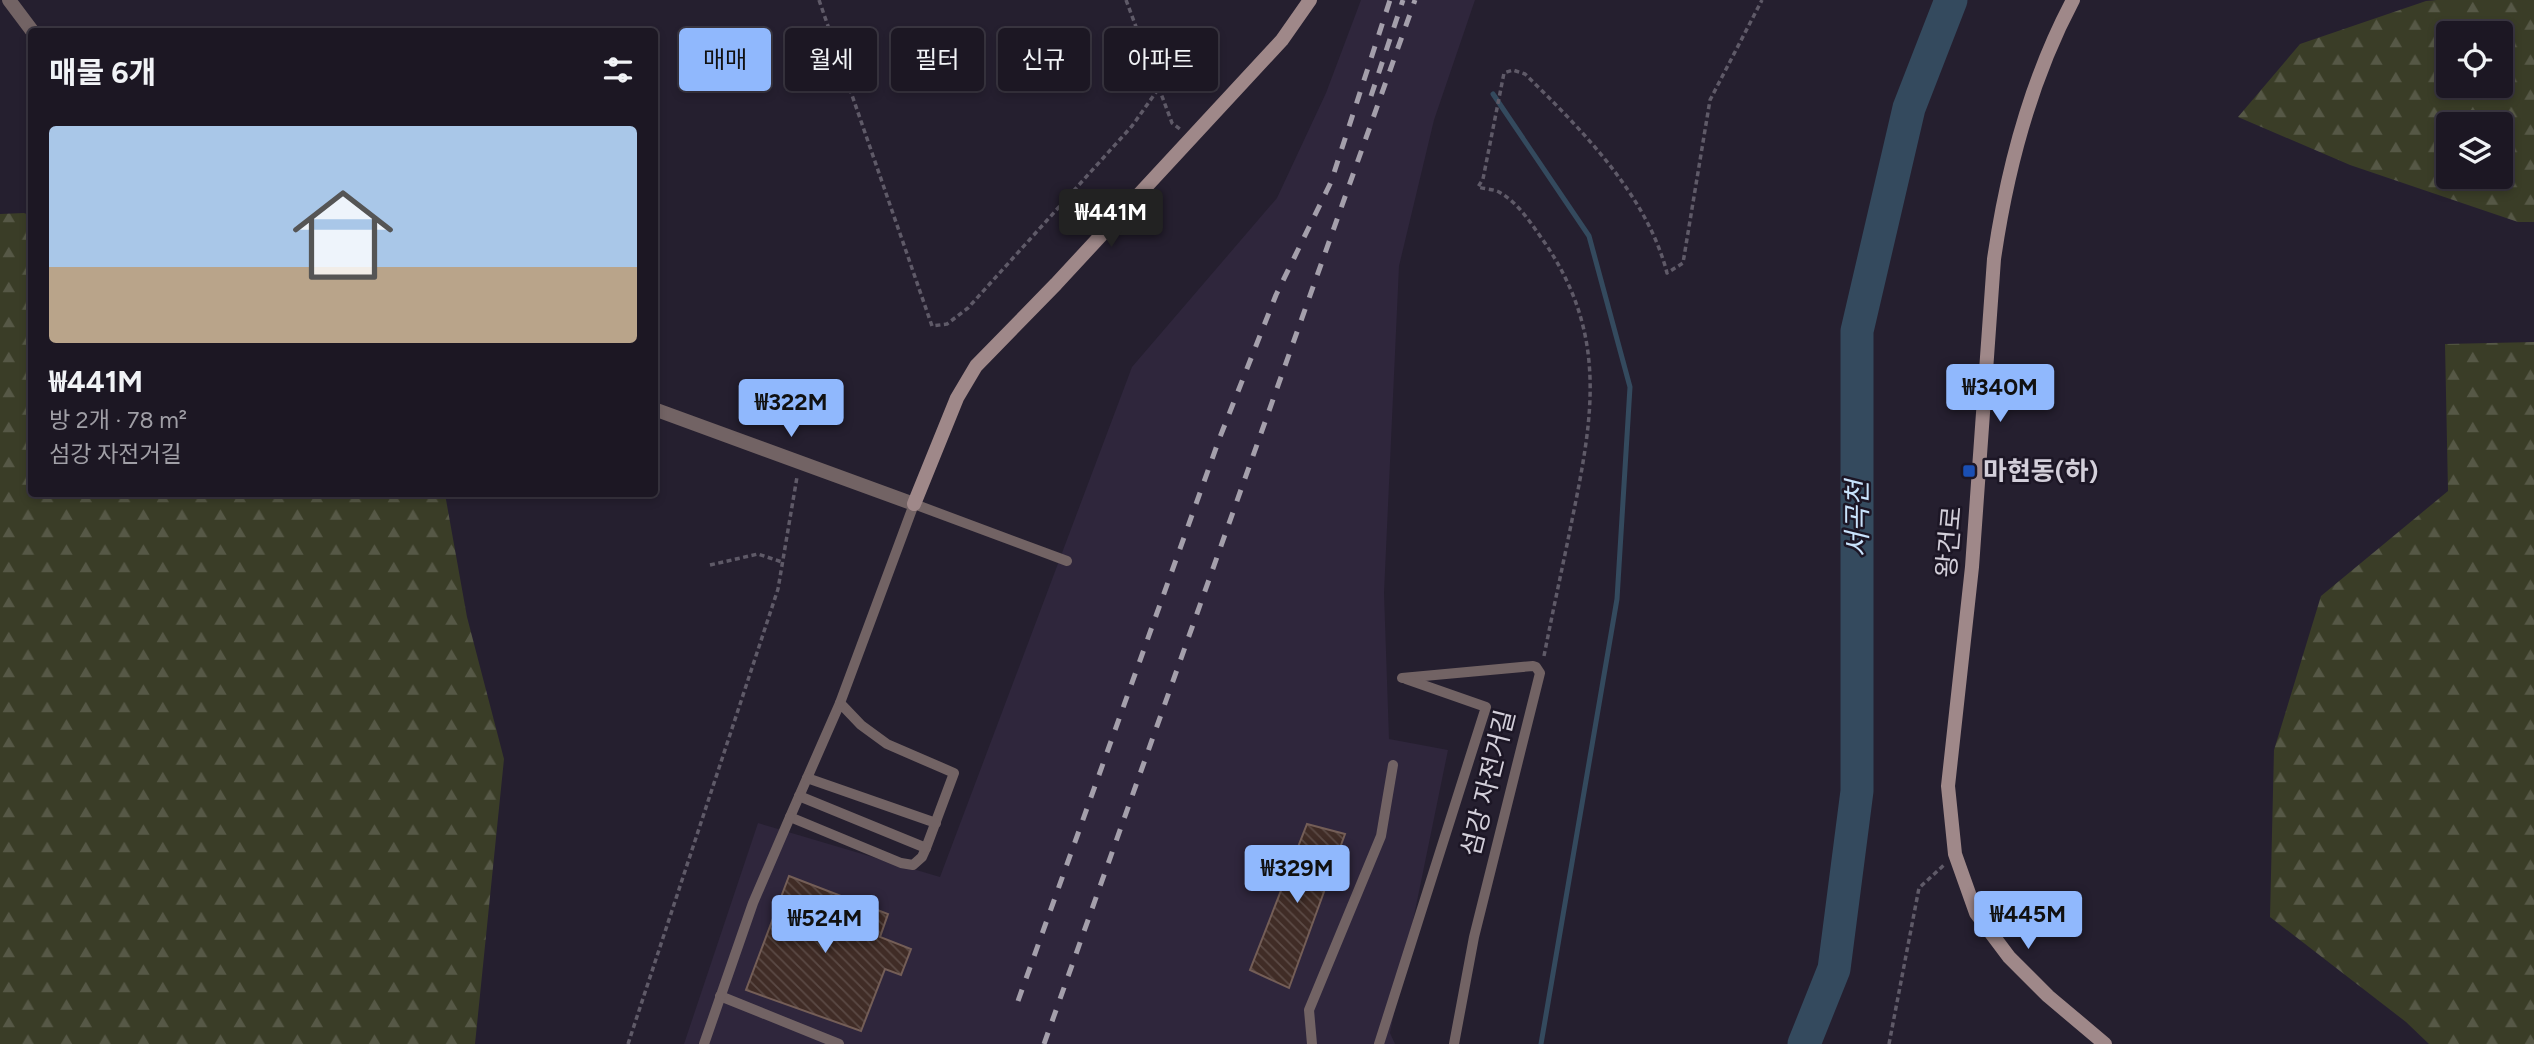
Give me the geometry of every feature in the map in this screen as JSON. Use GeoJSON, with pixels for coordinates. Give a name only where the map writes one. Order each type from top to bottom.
{"type":"FeatureCollection","features":[{"type":"Feature","properties":{"kind":"street"},"geometry":{"type":"LineString","coordinates":[[9,0],[30,28]]}},
{"type":"Feature","properties":{"kind":"street"},"geometry":{"type":"LineString","coordinates":[[658,410],[914,505],[957,398],[976,366],[1056,284],[1282,40],[1310,0]]}},
{"type":"Feature","properties":{"kind":"street","name":"왕건로"},"geometry":{"type":"LineString","coordinates":[[2073,0],[2040,71],[2029,104],[2011,163],[1997,234],[1972,567],[1948,786],[1955,854],[1976,913],[2009,957],[2048,996],[2105,1044]]}},
{"type":"Feature","properties":{"kind":"lane"},"geometry":{"type":"LineString","coordinates":[[704,1044],[753,903],[840,703],[914,505],[1068,561]]}},
{"type":"Feature","properties":{"kind":"lane","name":"섬강 자전거길"},"geometry":{"type":"LineString","coordinates":[[1379,1044],[1486,707],[1402,678],[1533,666],[1541,673],[1474,937],[1454,1044]]}},
{"type":"Feature","properties":{"kind":"lane"},"geometry":{"type":"LineString","coordinates":[[790,817],[908,865],[918,862],[926,848],[954,773],[887,744],[861,725],[840,703]]}},
{"type":"Feature","properties":{"kind":"lane"},"geometry":{"type":"LineString","coordinates":[[1312,1044],[1309,1010],[1381,836],[1393,765]]}},
{"type":"Feature","properties":{"kind":"lane"},"geometry":{"type":"LineString","coordinates":[[807,778],[936,823]]}},
{"type":"Feature","properties":{"kind":"lane"},"geometry":{"type":"LineString","coordinates":[[799,796],[926,848]]}},
{"type":"Feature","properties":{"kind":"lane"},"geometry":{"type":"LineString","coordinates":[[720,996],[839,1044]]}},
{"type":"Feature","properties":{"kind":"path"},"geometry":{"type":"LineString","coordinates":[[819,0],[932,326],[947,324],[968,307],[1132,126],[1157,91]]}},
{"type":"Feature","properties":{"kind":"path"},"geometry":{"type":"LineString","coordinates":[[1126,0],[1136,28]]}},
{"type":"Feature","properties":{"kind":"path"},"geometry":{"type":"LineString","coordinates":[[1541,673],[1586,452],[1592,391],[1588,348],[1576,305],[1560,265],[1524,213],[1499,192],[1478,187],[1483,179],[1504,73],[1513,70],[1525,74],[1608,160],[1647,226],[1662,255],[1667,273],[1683,263],[1710,100],[1762,0]]}},
{"type":"Feature","properties":{"kind":"path"},"geometry":{"type":"LineString","coordinates":[[1160,91],[1172,123],[1191,137]]}},
{"type":"Feature","properties":{"kind":"path"},"geometry":{"type":"LineString","coordinates":[[628,1044],[778,589],[800,461]]}},
{"type":"Feature","properties":{"kind":"path"},"geometry":{"type":"LineString","coordinates":[[710,565],[758,554],[783,563]]}},
{"type":"Feature","properties":{"kind":"path"},"geometry":{"type":"LineString","coordinates":[[1889,1044],[1919,888],[1955,854]]}},
{"type":"Feature","properties":{"kind":"shaded area"},"geometry":{"type":"Polygon","coordinates":[[[1361,0],[1475,0],[1434,120],[1399,266],[1384,593],[1389,739],[1448,750],[1390,1033],[1395,1044],[684,1044],[758,823],[940,877],[1132,367],[1277,198],[1326,93],[1361,0]]]}},
{"type":"Feature","properties":{"kind":"green space"},"geometry":{"type":"Polygon","coordinates":[[[2534,0],[2534,222],[2518,222],[2350,165],[2238,117],[2300,44],[2426,1],[2534,0]]]}},
{"type":"Feature","properties":{"kind":"green space"},"geometry":{"type":"Polygon","coordinates":[[[0,214],[28,214],[28,497],[446,497],[467,617],[504,759],[475,1044],[0,1044],[0,214]]]}},
{"type":"Feature","properties":{"kind":"green space"},"geometry":{"type":"Polygon","coordinates":[[[2534,342],[2534,1044],[2429,1044],[2406,1022],[2270,917],[2274,750],[2321,596],[2448,491],[2445,344],[2534,342]]]}},
{"type":"Feature","properties":{"kind":"building"},"geometry":{"type":"Polygon","coordinates":[[[1307,824],[1345,834],[1289,988],[1250,970],[1307,824]]]}},
{"type":"Feature","properties":{"kind":"building"},"geometry":{"type":"Polygon","coordinates":[[[789,876],[888,914],[880,937],[911,949],[901,975],[885,969],[861,1031],[746,990],[789,876]]]}},
{"type":"Feature","properties":{"kind":"waterway","name":"서곡천"},"geometry":{"type":"LineString","coordinates":[[1804,1044],[1834,969],[1857,791],[1857,331],[1909,108],[1951,0]]}},
{"type":"Feature","properties":{"kind":"waterway"},"geometry":{"type":"LineString","coordinates":[[1493,94],[1589,236],[1630,387],[1617,599],[1541,1044]]}},
{"type":"Feature","properties":{"kind":"railway"},"geometry":{"type":"LineString","coordinates":[[1018,1001],[1220,437],[1276,295],[1331,182],[1390,0]]}},
{"type":"Feature","properties":{"kind":"railway"},"geometry":{"type":"LineString","coordinates":[[1371,96],[1403,0]]}},
{"type":"Feature","properties":{"kind":"railway"},"geometry":{"type":"LineString","coordinates":[[1044,1044],[1415,0]]}},
{"type":"Feature","properties":{"kind":"place","name":"마현동(하)"},"geometry":{"type":"Point","coordinates":[1969,471]}}]}
